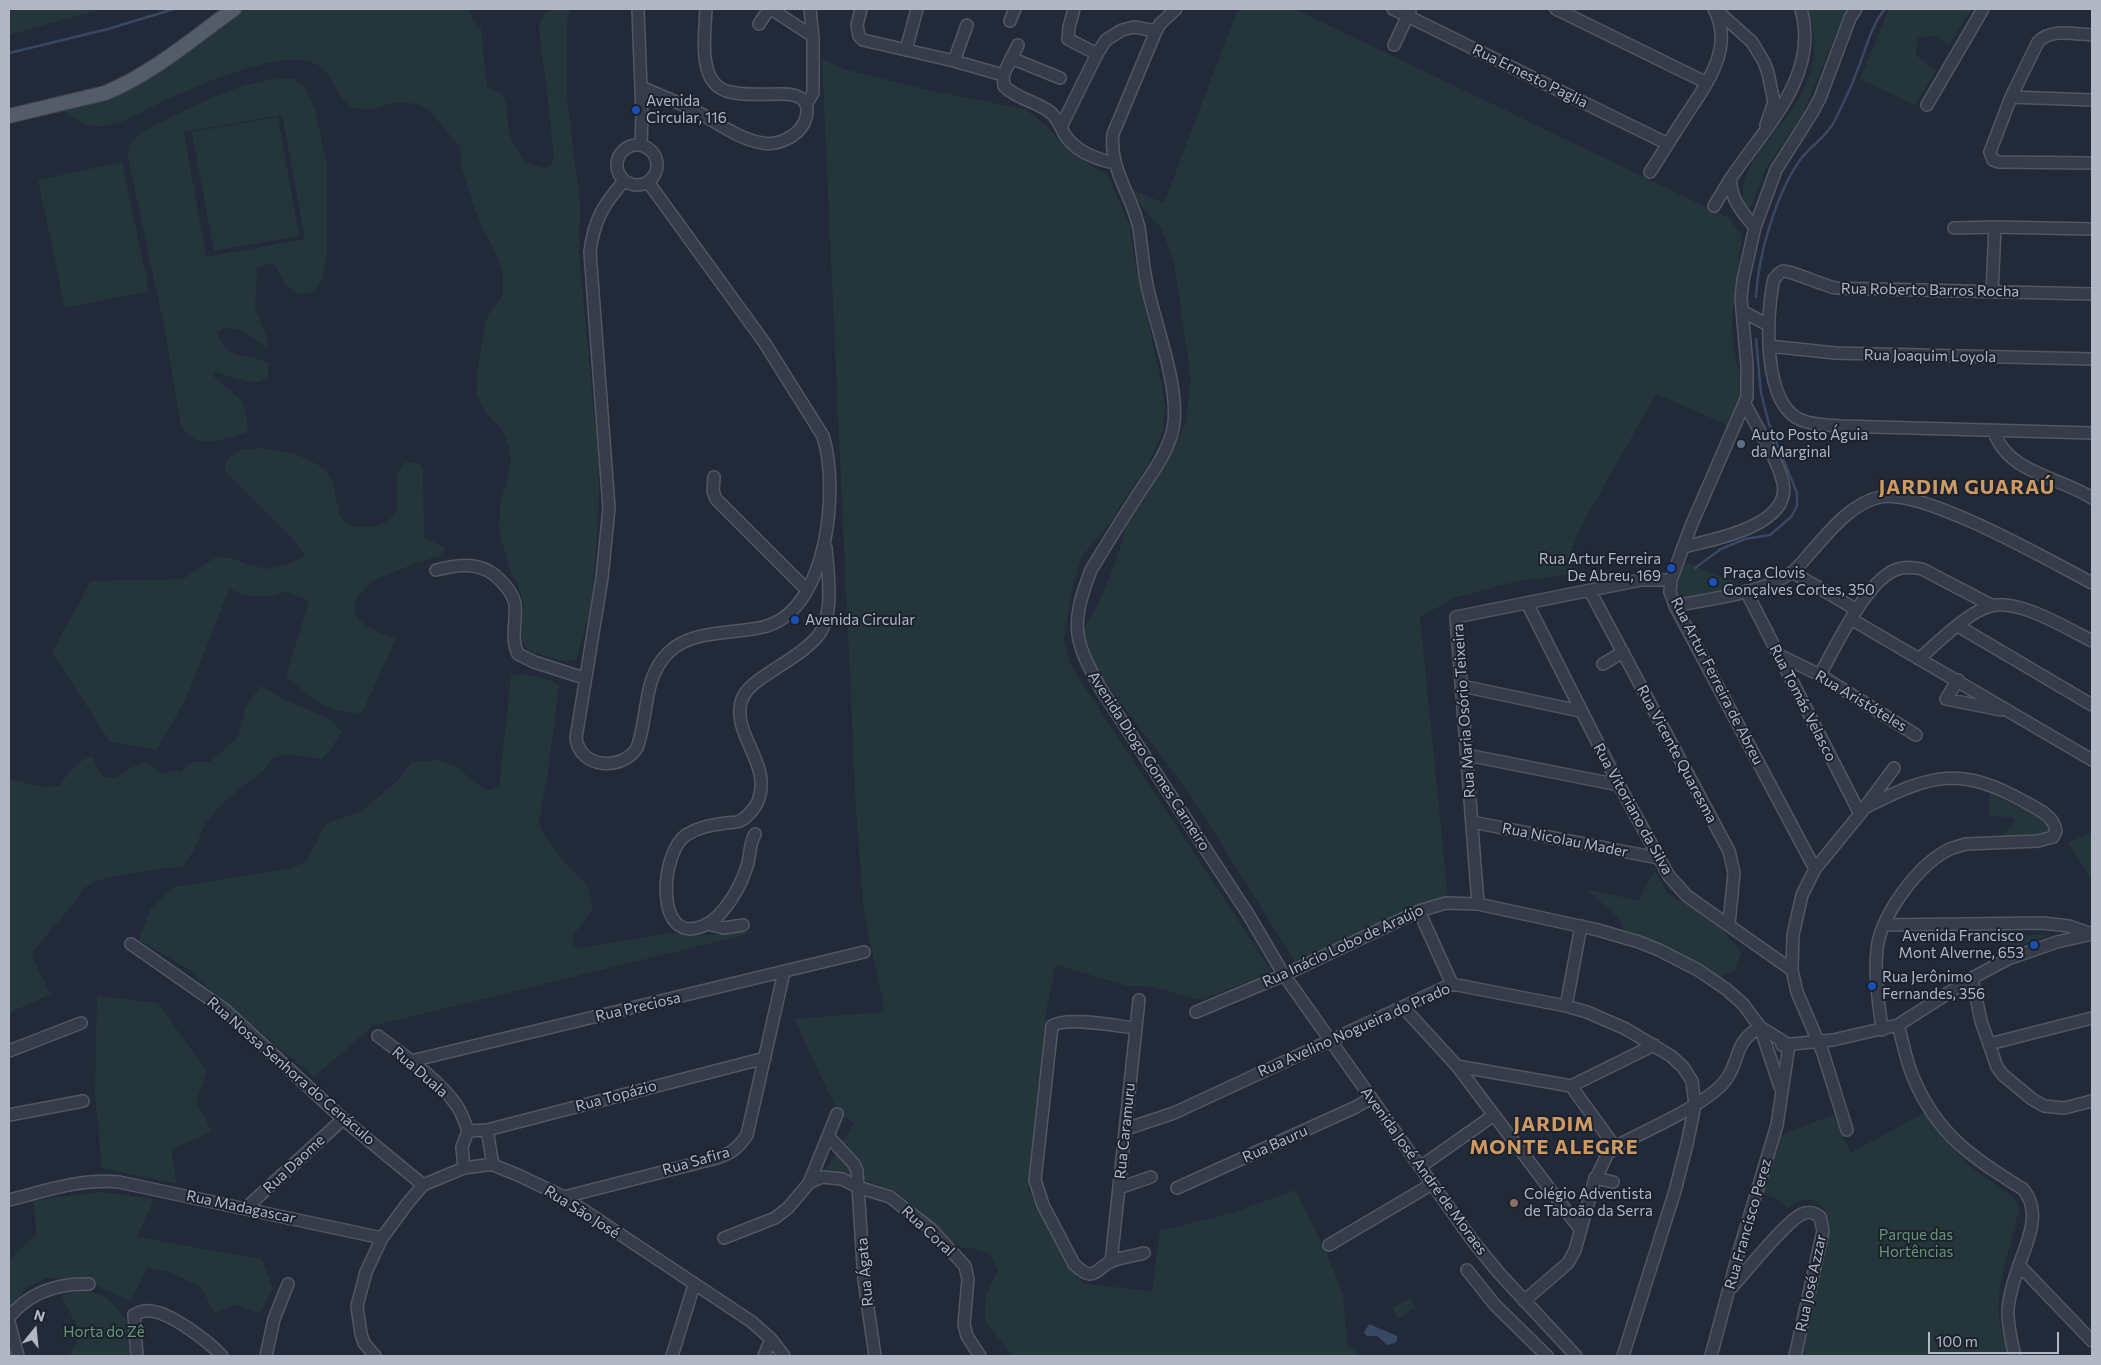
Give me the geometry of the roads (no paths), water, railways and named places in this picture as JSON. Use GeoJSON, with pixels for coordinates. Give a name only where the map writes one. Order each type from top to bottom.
{"type":"FeatureCollection","features":[{"type":"Feature","properties":{"kind":"main road"},"geometry":{"type":"LineString","coordinates":[[9,116],[105,93],[118,88],[160,62],[234,9]]}},
{"type":"Feature","properties":{"kind":"street"},"geometry":{"type":"LineString","coordinates":[[638,9],[641,145]]}},
{"type":"Feature","properties":{"kind":"street"},"geometry":{"type":"LineString","coordinates":[[706,9],[705,64],[713,82],[725,91],[792,95],[800,98],[806,105]]}},
{"type":"Feature","properties":{"kind":"street"},"geometry":{"type":"LineString","coordinates":[[759,24],[770,9],[811,35],[812,38]]}},
{"type":"Feature","properties":{"kind":"street"},"geometry":{"type":"LineString","coordinates":[[641,87],[691,109],[738,134],[762,143],[778,142],[798,131],[805,122],[806,105],[813,93],[810,9]]}},
{"type":"Feature","properties":{"kind":"street"},"geometry":{"type":"LineString","coordinates":[[861,9],[856,25],[859,36],[863,40],[954,61],[1003,75]]}},
{"type":"Feature","properties":{"kind":"street"},"geometry":{"type":"LineString","coordinates":[[906,50],[917,9]]}},
{"type":"Feature","properties":{"kind":"street"},"geometry":{"type":"LineString","coordinates":[[1010,21],[1015,9]]}},
{"type":"Feature","properties":{"kind":"street"},"geometry":{"type":"LineString","coordinates":[[1074,9],[1068,27],[1068,39],[1097,54]]}},
{"type":"Feature","properties":{"kind":"street","name":"Avenida Diogo Gomes Carneiro"},"geometry":{"type":"LineString","coordinates":[[1176,9],[1160,24],[1156,31],[1113,134],[1112,147],[1114,163],[1132,204],[1139,229],[1147,286],[1170,379],[1174,416],[1173,432],[1164,456],[1091,570],[1079,604],[1077,634],[1084,659],[1101,689],[1248,914],[1284,975]]}},
{"type":"Feature","properties":{"kind":"street","name":"Rua Ernesto Paglia"},"geometry":{"type":"LineString","coordinates":[[1393,9],[1410,12],[1668,144]]}},
{"type":"Feature","properties":{"kind":"street"},"geometry":{"type":"LineString","coordinates":[[1556,9],[1707,83]]}},
{"type":"Feature","properties":{"kind":"street"},"geometry":{"type":"LineString","coordinates":[[1650,172],[1715,69],[1721,41],[1718,16],[1714,9]]}},
{"type":"Feature","properties":{"kind":"street"},"geometry":{"type":"LineString","coordinates":[[1714,9],[1752,42],[1764,62],[1774,102],[1763,132]]}},
{"type":"Feature","properties":{"kind":"street"},"geometry":{"type":"LineString","coordinates":[[1714,206],[1731,178],[1784,104],[1802,63],[1805,44],[1801,9]]}},
{"type":"Feature","properties":{"kind":"street","name":"Rua Artur Ferreira de Abreu"},"geometry":{"type":"LineString","coordinates":[[1815,869],[1675,606],[1670,592],[1671,580],[1683,547],[1747,397],[1748,381],[1743,280],[1754,227],[1769,185],[1786,153],[1812,113],[1850,18],[1856,9]]}},
{"type":"Feature","properties":{"kind":"street"},"geometry":{"type":"LineString","coordinates":[[1927,105],[1983,9]]}},
{"type":"Feature","properties":{"kind":"street"},"geometry":{"type":"LineString","coordinates":[[1394,45],[1410,12]]}},
{"type":"Feature","properties":{"kind":"street"},"geometry":{"type":"LineString","coordinates":[[954,61],[967,25]]}},
{"type":"Feature","properties":{"kind":"street"},"geometry":{"type":"LineString","coordinates":[[1061,127],[1097,54],[1106,40],[1122,30],[1134,27],[1156,31]]}},
{"type":"Feature","properties":{"kind":"street"},"geometry":{"type":"LineString","coordinates":[[2092,36],[2057,33],[2045,35],[2038,42],[2011,97],[1990,152],[1993,160],[1999,162],[2092,163]]}},
{"type":"Feature","properties":{"kind":"street"},"geometry":{"type":"LineString","coordinates":[[1018,45],[1003,75],[1004,86],[1012,95],[1041,106],[1052,114],[1069,140],[1077,148],[1100,160],[1114,163]]}},
{"type":"Feature","properties":{"kind":"street"},"geometry":{"type":"LineString","coordinates":[[1011,58],[1060,78]]}},
{"type":"Feature","properties":{"kind":"street"},"geometry":{"type":"LineString","coordinates":[[2011,97],[2092,100]]}},
{"type":"Feature","properties":{"kind":"street"},"geometry":{"type":"LineString","coordinates":[[641,145],[647,148],[656,158],[656,172],[648,182],[636,186],[624,181],[617,170],[618,157],[628,147],[641,145]]}},
{"type":"Feature","properties":{"kind":"street"},"geometry":{"type":"LineString","coordinates":[[1731,178],[1734,197],[1739,208],[1754,227]]}},
{"type":"Feature","properties":{"kind":"street"},"geometry":{"type":"LineString","coordinates":[[624,181],[600,213],[592,232],[590,252],[610,508],[602,578],[578,719],[576,744],[583,754],[594,762],[613,764],[622,762],[633,754],[637,748],[648,689],[652,678],[668,652],[691,639],[778,622],[788,615],[807,590],[817,569],[826,542]]}},
{"type":"Feature","properties":{"kind":"street"},"geometry":{"type":"LineString","coordinates":[[648,182],[764,342],[823,436],[828,451],[830,468],[826,542],[830,594],[825,620],[819,635],[809,645],[753,684],[742,700],[740,719],[757,763],[760,777],[759,798],[749,814],[740,821],[711,825],[697,829],[684,836],[672,855],[666,889],[669,915],[680,926],[685,928],[694,928],[708,924],[724,928],[742,925]]}},
{"type":"Feature","properties":{"kind":"street"},"geometry":{"type":"LineString","coordinates":[[1992,292],[1995,227]]}},
{"type":"Feature","properties":{"kind":"street"},"geometry":{"type":"LineString","coordinates":[[1954,228],[2092,229]]}},
{"type":"Feature","properties":{"kind":"street","name":"Rua Roberto Barros Rocha"},"geometry":{"type":"LineString","coordinates":[[1765,324],[1774,279],[1784,271],[1791,271],[1822,285],[1836,288],[2092,294]]}},
{"type":"Feature","properties":{"kind":"street"},"geometry":{"type":"LineString","coordinates":[[1745,314],[1765,324],[1773,376],[1782,401],[1788,410],[1801,420],[1840,426],[1994,432],[2092,433]]}},
{"type":"Feature","properties":{"kind":"street","name":"Rua Joaquim Loyola"},"geometry":{"type":"LineString","coordinates":[[1769,346],[1835,354],[2092,359]]}},
{"type":"Feature","properties":{"kind":"street"},"geometry":{"type":"LineString","coordinates":[[1683,547],[1719,538],[1763,522],[1780,503],[1784,485],[1745,404]]}},
{"type":"Feature","properties":{"kind":"street"},"geometry":{"type":"LineString","coordinates":[[1994,432],[2001,448],[2011,458],[2026,468],[2078,489],[2092,498]]}},
{"type":"Feature","properties":{"kind":"street"},"geometry":{"type":"LineString","coordinates":[[714,477],[713,491],[716,499],[807,590]]}},
{"type":"Feature","properties":{"kind":"street"},"geometry":{"type":"LineString","coordinates":[[1675,606],[1746,591],[1792,572],[1847,515],[1872,499],[1893,496],[1909,498],[1971,522],[2092,583]]}},
{"type":"Feature","properties":{"kind":"street"},"geometry":{"type":"LineString","coordinates":[[436,570],[456,565],[468,565],[487,570],[497,576],[508,587],[515,603],[514,637],[518,654],[534,662],[584,678]]}},
{"type":"Feature","properties":{"kind":"street"},"geometry":{"type":"LineString","coordinates":[[1820,675],[1854,614],[1883,577],[1894,570],[1909,567],[1922,569],[1991,606],[2018,608],[2036,613],[2092,641]]}},
{"type":"Feature","properties":{"kind":"street"},"geometry":{"type":"LineString","coordinates":[[1792,572],[1919,658],[2092,760]]}},
{"type":"Feature","properties":{"kind":"street","name":"Rua Maria Osório Teixeira"},"geometry":{"type":"LineString","coordinates":[[1478,904],[1456,617],[1641,580],[1671,580]]}},
{"type":"Feature","properties":{"kind":"street","name":"Rua Vicente Quaresma"},"geometry":{"type":"LineString","coordinates":[[1590,591],[1729,851],[1734,873],[1729,924]]}},
{"type":"Feature","properties":{"kind":"street","name":"Rua Tomás Velasco"},"geometry":{"type":"LineString","coordinates":[[1746,591],[1863,810]]}},
{"type":"Feature","properties":{"kind":"street","name":"Rua Vitoriano da Silva"},"geometry":{"type":"LineString","coordinates":[[1527,603],[1619,785],[1658,858],[1677,886],[1688,896],[1792,970]]}},
{"type":"Feature","properties":{"kind":"street"},"geometry":{"type":"LineString","coordinates":[[1919,658],[1970,616],[1991,606]]}},
{"type":"Feature","properties":{"kind":"street"},"geometry":{"type":"LineString","coordinates":[[1958,626],[2092,705]]}},
{"type":"Feature","properties":{"kind":"street"},"geometry":{"type":"LineString","coordinates":[[1603,664],[1623,652]]}},
{"type":"Feature","properties":{"kind":"street","name":"Rua Aristóteles"},"geometry":{"type":"LineString","coordinates":[[1779,655],[1820,675],[1916,735]]}},
{"type":"Feature","properties":{"kind":"street"},"geometry":{"type":"LineString","coordinates":[[1958,680],[1946,699],[2013,713]]}},
{"type":"Feature","properties":{"kind":"street"},"geometry":{"type":"LineString","coordinates":[[1462,686],[1580,711]]}},
{"type":"Feature","properties":{"kind":"street"},"geometry":{"type":"LineString","coordinates":[[1467,755],[1619,785]]}},
{"type":"Feature","properties":{"kind":"street"},"geometry":{"type":"LineString","coordinates":[[1847,1130],[1819,1042],[1805,1014],[1792,970],[1795,920],[1802,895],[1815,869],[1894,768]]}},
{"type":"Feature","properties":{"kind":"street"},"geometry":{"type":"LineString","coordinates":[[1863,810],[1922,781],[1940,778],[1965,778],[2005,792],[2043,812],[2053,821],[2056,831],[2053,837],[2038,841],[1966,844],[1948,850],[1917,875],[1898,900],[1878,940],[1876,966],[1882,1030]]}},
{"type":"Feature","properties":{"kind":"street","name":"Rua Nicolau Mader"},"geometry":{"type":"LineString","coordinates":[[1472,822],[1658,858]]}},
{"type":"Feature","properties":{"kind":"street"},"geometry":{"type":"LineString","coordinates":[[708,924],[732,899],[742,881],[755,834]]}},
{"type":"Feature","properties":{"kind":"street","name":"Rua Inácio Lobo de Araújo"},"geometry":{"type":"LineString","coordinates":[[1196,1012],[1284,975],[1419,910],[1446,902],[1478,904],[1581,926],[1639,942],[1698,970],[1726,989],[1743,1004],[1760,1027],[1789,1045]]}},
{"type":"Feature","properties":{"kind":"street"},"geometry":{"type":"LineString","coordinates":[[1419,910],[1452,984]]}},
{"type":"Feature","properties":{"kind":"street"},"geometry":{"type":"LineString","coordinates":[[1884,925],[2044,924],[2069,926],[2092,934]]}},
{"type":"Feature","properties":{"kind":"street"},"geometry":{"type":"LineString","coordinates":[[1566,1006],[1581,926]]}},
{"type":"Feature","properties":{"kind":"street"},"geometry":{"type":"LineString","coordinates":[[1765,1038],[1779,1045],[1789,1045],[1819,1042],[1882,1030],[1898,1025],[1972,978],[2008,959],[2057,942],[2092,934]]}},
{"type":"Feature","properties":{"kind":"street","name":"Rua Nossa Senhora do Cenáculo"},"geometry":{"type":"LineString","coordinates":[[131,944],[224,1009],[343,1119],[424,1185]]}},
{"type":"Feature","properties":{"kind":"street","name":"Rua Preciosa"},"geometry":{"type":"LineString","coordinates":[[411,1061],[864,952]]}},
{"type":"Feature","properties":{"kind":"street","name":"Rua Safira"},"geometry":{"type":"LineString","coordinates":[[564,1197],[731,1154],[737,1149],[746,1135],[784,972]]}},
{"type":"Feature","properties":{"kind":"street","name":"Avenida José André de Moraes"},"geometry":{"type":"LineString","coordinates":[[1284,975],[1472,1240],[1524,1301],[1576,1356]]}},
{"type":"Feature","properties":{"kind":"street"},"geometry":{"type":"LineString","coordinates":[[1972,978],[1989,1044],[1997,1067],[2003,1075],[2039,1104],[2064,1108],[2091,1103]]}},
{"type":"Feature","properties":{"kind":"street","name":"Rua Avelino Nogueira do Prado"},"geometry":{"type":"LineString","coordinates":[[1126,1129],[1174,1113],[1452,984],[1566,1006],[1608,1020],[1671,1056],[1689,1075],[1694,1088],[1695,1105]]}},
{"type":"Feature","properties":{"kind":"street","name":"Rua Caramuru"},"geometry":{"type":"LineString","coordinates":[[1111,1262],[1139,1000]]}},
{"type":"Feature","properties":{"kind":"street"},"geometry":{"type":"LineString","coordinates":[[1403,1007],[1457,1066],[1580,1229]]}},
{"type":"Feature","properties":{"kind":"street"},"geometry":{"type":"LineString","coordinates":[[1989,1044],[2092,1018]]}},
{"type":"Feature","properties":{"kind":"street"},"geometry":{"type":"LineString","coordinates":[[1135,1028],[1072,1022],[1058,1022],[1052,1026],[1035,1180],[1043,1205],[1074,1264],[1081,1271],[1092,1274],[1111,1262],[1144,1253]]}},
{"type":"Feature","properties":{"kind":"street"},"geometry":{"type":"LineString","coordinates":[[9,1051],[81,1023]]}},
{"type":"Feature","properties":{"kind":"street"},"geometry":{"type":"LineString","coordinates":[[1898,1025],[1912,1075],[1934,1118],[1959,1144],[2024,1189],[2029,1195],[2033,1209],[2031,1233],[2009,1294],[2007,1306],[2008,1329],[2015,1356]]}},
{"type":"Feature","properties":{"kind":"street"},"geometry":{"type":"LineString","coordinates":[[1524,1301],[1568,1262],[1575,1250],[1595,1178],[1606,1155],[1615,1147],[1695,1105],[1713,1093],[1725,1081],[1732,1070],[1737,1052],[1746,1038],[1760,1027]]}},
{"type":"Feature","properties":{"kind":"street","name":"Rua Francisco Perez"},"geometry":{"type":"LineString","coordinates":[[1760,1027],[1782,1090]]}},
{"type":"Feature","properties":{"kind":"street","name":"Rua Duala"},"geometry":{"type":"LineString","coordinates":[[378,1036],[411,1061],[443,1090],[458,1106],[468,1131]]}},
{"type":"Feature","properties":{"kind":"street"},"geometry":{"type":"LineString","coordinates":[[1457,1066],[1571,1086],[1654,1045]]}},
{"type":"Feature","properties":{"kind":"street","name":"Rua Francisco Perez"},"geometry":{"type":"LineString","coordinates":[[1711,1356],[1777,1125],[1789,1045]]}},
{"type":"Feature","properties":{"kind":"street","name":"Rua Topázio"},"geometry":{"type":"LineString","coordinates":[[468,1131],[487,1130],[765,1058]]}},
{"type":"Feature","properties":{"kind":"street"},"geometry":{"type":"LineString","coordinates":[[1571,1086],[1615,1147]]}},
{"type":"Feature","properties":{"kind":"street","name":"Rua Bauru"},"geometry":{"type":"LineString","coordinates":[[1177,1188],[1356,1107],[1371,1098]]}},
{"type":"Feature","properties":{"kind":"street"},"geometry":{"type":"LineString","coordinates":[[9,1115],[83,1101]]}},
{"type":"Feature","properties":{"kind":"street"},"geometry":{"type":"LineString","coordinates":[[1623,1356],[1675,1191],[1695,1105]]}},
{"type":"Feature","properties":{"kind":"street"},"geometry":{"type":"LineString","coordinates":[[724,1238],[775,1218],[788,1208],[809,1182],[838,1114]]}},
{"type":"Feature","properties":{"kind":"street"},"geometry":{"type":"LineString","coordinates":[[1420,1167],[1494,1115]]}},
{"type":"Feature","properties":{"kind":"street","name":"Rua Daome"},"geometry":{"type":"LineString","coordinates":[[246,1208],[343,1119]]}},
{"type":"Feature","properties":{"kind":"street"},"geometry":{"type":"LineString","coordinates":[[487,1130],[492,1165]]}},
{"type":"Feature","properties":{"kind":"street"},"geometry":{"type":"LineString","coordinates":[[464,1168],[462,1147],[468,1131]]}},
{"type":"Feature","properties":{"kind":"street"},"geometry":{"type":"LineString","coordinates":[[828,1136],[854,1164],[857,1171],[858,1187]]}},
{"type":"Feature","properties":{"kind":"street","name":"Rua São José"},"geometry":{"type":"LineString","coordinates":[[374,1356],[364,1343],[357,1306],[366,1272],[382,1238],[407,1204],[424,1185],[464,1168],[492,1165],[564,1197],[752,1322],[771,1339],[784,1356]]}},
{"type":"Feature","properties":{"kind":"street","name":"Rua Coral"},"geometry":{"type":"LineString","coordinates":[[809,1182],[822,1176],[829,1176],[890,1197],[931,1229],[965,1266],[968,1279],[964,1324],[967,1336],[980,1356]]}},
{"type":"Feature","properties":{"kind":"street"},"geometry":{"type":"LineString","coordinates":[[1119,1188],[1151,1177]]}},
{"type":"Feature","properties":{"kind":"street"},"geometry":{"type":"LineString","coordinates":[[1595,1178],[1613,1182]]}},
{"type":"Feature","properties":{"kind":"street","name":"Rua Madagascar"},"geometry":{"type":"LineString","coordinates":[[9,1200],[55,1188],[99,1180],[140,1185],[382,1238]]}},
{"type":"Feature","properties":{"kind":"street"},"geometry":{"type":"LineString","coordinates":[[1330,1245],[1432,1184]]}},
{"type":"Feature","properties":{"kind":"street","name":"Rua Ágata"},"geometry":{"type":"LineString","coordinates":[[858,1187],[864,1280],[875,1356]]}},
{"type":"Feature","properties":{"kind":"street","name":"Rua José Azzar"},"geometry":{"type":"LineString","coordinates":[[1728,1292],[1793,1219],[1809,1212],[1815,1212],[1820,1216],[1824,1231],[1796,1356]]}},
{"type":"Feature","properties":{"kind":"street"},"geometry":{"type":"LineString","coordinates":[[2019,1265],[2092,1341]]}},
{"type":"Feature","properties":{"kind":"street"},"geometry":{"type":"LineString","coordinates":[[1467,1270],[1495,1305],[1547,1356]]}},
{"type":"Feature","properties":{"kind":"street"},"geometry":{"type":"LineString","coordinates":[[9,1317],[18,1306],[32,1296],[53,1287],[69,1284],[88,1284]]}},
{"type":"Feature","properties":{"kind":"street"},"geometry":{"type":"LineString","coordinates":[[266,1356],[274,1319],[288,1284]]}},
{"type":"Feature","properties":{"kind":"street"},"geometry":{"type":"LineString","coordinates":[[672,1356],[694,1285]]}},
{"type":"Feature","properties":{"kind":"street"},"geometry":{"type":"LineString","coordinates":[[137,1356],[134,1316],[147,1310],[166,1317],[204,1339],[222,1356]]}},
{"type":"Feature","properties":{"kind":"street"},"geometry":{"type":"LineString","coordinates":[[9,1322],[14,1349]]}},
{"type":"Feature","properties":{"kind":"street"},"geometry":{"type":"LineString","coordinates":[[764,1356],[771,1339]]}},
{"type":"Feature","properties":{"kind":"water"},"geometry":{"type":"Polygon","coordinates":[[[1369,1324],[1397,1336],[1397,1340],[1395,1343],[1387,1345],[1377,1336],[1367,1336],[1364,1333],[1369,1324]]]}},
{"type":"Feature","properties":{"kind":"waterway"},"geometry":{"type":"LineString","coordinates":[[9,53],[108,29],[174,9]]}},
{"type":"Feature","properties":{"kind":"waterway"},"geometry":{"type":"LineString","coordinates":[[1756,297],[1764,245],[1783,190],[1800,160],[1832,126],[1852,84],[1872,31],[1885,9]]}},
{"type":"Feature","properties":{"kind":"waterway"},"geometry":{"type":"LineString","coordinates":[[1695,568],[1721,549],[1745,539],[1770,535],[1791,517],[1797,506],[1797,493],[1769,424],[1761,393],[1756,339]]}},
{"type":"Feature","properties":{"kind":"place","name":"Avenida Circular, 116"},"geometry":{"type":"Point","coordinates":[636,110]}},
{"type":"Feature","properties":{"kind":"place","name":"Auto Posto Águia da Marginal"},"geometry":{"type":"Point","coordinates":[1741,444]}},
{"type":"Feature","properties":{"kind":"place","name":"Rua Artur Ferreira De Abreu, 169"},"geometry":{"type":"Point","coordinates":[1671,568]}},
{"type":"Feature","properties":{"kind":"place","name":"Praça Clovis Gonçalves Cortes, 350"},"geometry":{"type":"Point","coordinates":[1713,582]}},
{"type":"Feature","properties":{"kind":"place","name":"Avenida Circular"},"geometry":{"type":"Point","coordinates":[795,620]}},
{"type":"Feature","properties":{"kind":"place","name":"Avenida Francisco Mont Alverne, 653"},"geometry":{"type":"Point","coordinates":[2034,945]}},
{"type":"Feature","properties":{"kind":"place","name":"Rua Jerônimo Fernandes, 356"},"geometry":{"type":"Point","coordinates":[1872,986]}},
{"type":"Feature","properties":{"kind":"place","name":"Colégio Adventista de Taboão da Serra"},"geometry":{"type":"Point","coordinates":[1514,1203]}},
{"type":"Feature","properties":{"kind":"district","name":"JARDIM GUARAÚ"},"geometry":{"type":"Point","coordinates":[1967,487]}},
{"type":"Feature","properties":{"kind":"district","name":"JARDIM MONTE ALEGRE"},"geometry":{"type":"Point","coordinates":[1554,1136]}},
{"type":"Feature","properties":{"kind":"park label","name":"Parque das Hortências"},"geometry":{"type":"Point","coordinates":[1916,1244]}},
{"type":"Feature","properties":{"kind":"park label","name":"Horta do Zê"},"geometry":{"type":"Point","coordinates":[104,1332]}}]}
